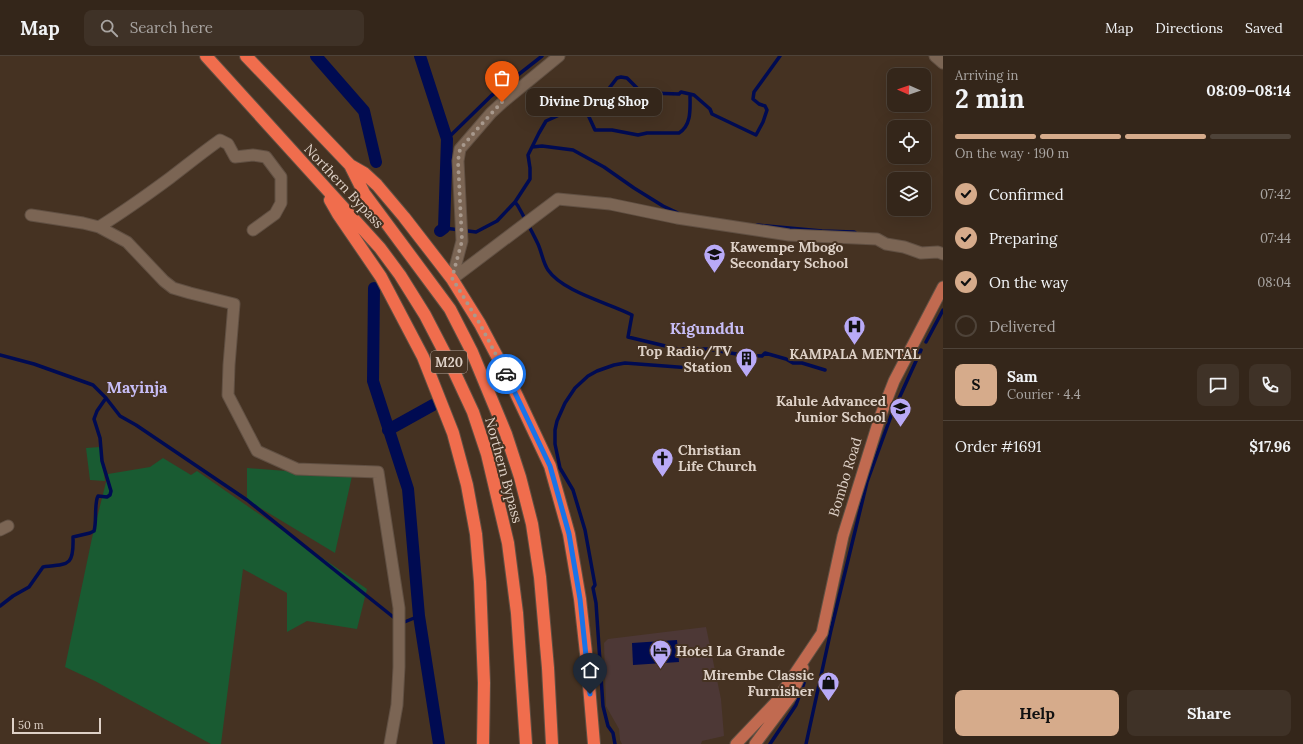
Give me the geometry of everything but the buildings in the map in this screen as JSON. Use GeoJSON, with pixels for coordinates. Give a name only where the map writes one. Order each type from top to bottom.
{"type":"FeatureCollection","features":[{"type":"Feature","properties":{"kind":"highway","name":"Northern Bypass"},"geometry":{"type":"LineString","coordinates":[[206,56],[366,231],[400,275],[425,315],[453,369],[473,412],[487,454],[508,543],[518,613],[526,744]]}},
{"type":"Feature","properties":{"kind":"highway","name":"Northern Bypass"},"geometry":{"type":"LineString","coordinates":[[246,56],[350,166],[364,193],[450,309],[472,352],[506,434],[520,477],[534,531],[540,576],[548,668],[552,744]]}},
{"type":"Feature","properties":{"kind":"highway"},"geometry":{"type":"LineString","coordinates":[[350,166],[364,173],[377,185],[452,278],[480,324],[510,382],[550,466],[569,534],[580,599],[594,744]]}},
{"type":"Feature","properties":{"kind":"highway"},"geometry":{"type":"LineString","coordinates":[[322,184],[338,214],[381,277],[423,357],[453,432],[468,485],[476,534],[480,582],[484,683],[483,744]]}},
{"type":"Feature","properties":{"kind":"main road","name":"Bombo Road"},"geometry":{"type":"LineString","coordinates":[[736,744],[775,703],[790,678],[805,660],[822,633],[843,536],[880,417],[894,381],[943,287]]}},
{"type":"Feature","properties":{"kind":"main road","name":"Bombo Road"},"geometry":{"type":"LineString","coordinates":[[755,744],[791,696],[802,672],[805,660]]}},
{"type":"Feature","properties":{"kind":"street"},"geometry":{"type":"LineString","coordinates":[[452,278],[462,241],[458,161],[460,149],[483,121],[502,102],[559,56]]}},
{"type":"Feature","properties":{"kind":"street"},"geometry":{"type":"LineString","coordinates":[[935,56],[943,62]]}},
{"type":"Feature","properties":{"kind":"street"},"geometry":{"type":"LineString","coordinates":[[99,227],[126,210],[220,140],[228,144],[234,157],[253,155],[266,157],[281,177],[280,203],[275,214],[253,230]]}},
{"type":"Feature","properties":{"kind":"street"},"geometry":{"type":"LineString","coordinates":[[452,278],[558,199],[610,204],[677,218],[789,235],[877,239],[886,244],[904,247],[921,253],[938,252],[943,254]]}},
{"type":"Feature","properties":{"kind":"street"},"geometry":{"type":"LineString","coordinates":[[31,215],[99,227],[127,242],[164,281],[173,288],[190,294],[234,304],[228,395],[257,451],[297,469],[378,472],[399,608],[399,667],[396,705],[390,744]]}},
{"type":"Feature","properties":{"kind":"shaded area","name":"Hotel La Grande"},"geometry":{"type":"Polygon","coordinates":[[[706,627],[721,699],[724,736],[702,741],[701,744],[622,744],[619,729],[606,706],[604,643],[608,639],[706,627]]]}},
{"type":"Feature","properties":{"kind":"shaded area"},"geometry":{"type":"Polygon","coordinates":[[[677,640],[679,662],[633,665],[632,643],[677,640]]]}},
{"type":"Feature","properties":{"kind":"green space"},"geometry":{"type":"Polygon","coordinates":[[[100,447],[105,481],[90,480],[86,448],[100,447]]]}},
{"type":"Feature","properties":{"kind":"green space"},"geometry":{"type":"Polygon","coordinates":[[[163,458],[191,475],[197,471],[367,589],[357,629],[307,621],[287,632],[287,593],[243,569],[221,744],[211,744],[95,681],[65,667],[92,538],[108,474],[150,467],[163,458]]]}},
{"type":"Feature","properties":{"kind":"green space"},"geometry":{"type":"Polygon","coordinates":[[[247,468],[352,476],[335,553],[247,500],[247,468]]]}},
{"type":"Feature","properties":{"kind":"waterway"},"geometry":{"type":"LineString","coordinates":[[316,56],[364,111],[376,162]]}},
{"type":"Feature","properties":{"kind":"waterway"},"geometry":{"type":"LineString","coordinates":[[420,56],[447,139],[444,228],[440,231]]}},
{"type":"Feature","properties":{"kind":"waterway"},"geometry":{"type":"LineString","coordinates":[[447,139],[491,96],[542,56]]}},
{"type":"Feature","properties":{"kind":"waterway"},"geometry":{"type":"LineString","coordinates":[[532,147],[546,121],[587,105],[598,95],[607,91],[617,78],[621,77],[627,78],[638,89],[650,93],[679,94],[681,92],[694,95],[710,109],[712,114],[756,135],[767,110],[765,106],[759,104],[753,99],[754,92],[780,56]]}},
{"type":"Feature","properties":{"kind":"waterway"},"geometry":{"type":"LineString","coordinates":[[584,106],[595,130],[612,130],[638,135],[647,133],[679,133],[683,130],[688,121],[690,94]]}},
{"type":"Feature","properties":{"kind":"waterway"},"geometry":{"type":"LineString","coordinates":[[444,228],[476,232],[497,221],[515,202],[530,179],[528,155],[532,147],[542,146],[573,150],[604,167],[663,206],[678,213]]}},
{"type":"Feature","properties":{"kind":"waterway"},"geometry":{"type":"LineString","coordinates":[[515,202],[536,239],[548,270],[555,278],[575,291],[632,315],[628,337],[678,349],[708,349],[742,355],[762,356],[765,353],[786,359],[793,363],[802,363],[825,370]]}},
{"type":"Feature","properties":{"kind":"waterway"},"geometry":{"type":"LineString","coordinates":[[757,225],[822,231],[854,232],[858,235]]}},
{"type":"Feature","properties":{"kind":"waterway"},"geometry":{"type":"LineString","coordinates":[[374,288],[373,381],[408,489],[419,616],[439,744]]}},
{"type":"Feature","properties":{"kind":"waterway"},"geometry":{"type":"LineString","coordinates":[[926,342],[943,310]]}},
{"type":"Feature","properties":{"kind":"waterway"},"geometry":{"type":"LineString","coordinates":[[806,744],[831,630],[867,482],[891,416],[921,350]]}},
{"type":"Feature","properties":{"kind":"waterway"},"geometry":{"type":"LineString","coordinates":[[0,355],[34,364],[93,385],[106,398],[120,416],[136,425],[247,500],[397,620]]}},
{"type":"Feature","properties":{"kind":"waterway"},"geometry":{"type":"LineString","coordinates":[[615,744],[613,733],[608,726],[603,706],[596,603],[593,588],[595,585],[585,530],[573,490],[560,468],[555,444],[555,430],[557,421],[565,403],[575,388],[588,376],[614,365],[625,363],[717,370]]}},
{"type":"Feature","properties":{"kind":"waterway"},"geometry":{"type":"LineString","coordinates":[[0,606],[13,596],[29,587],[43,567],[68,562],[72,554],[73,537],[94,531],[98,496],[107,497],[110,495],[111,491],[102,461],[100,438],[94,419],[97,411],[106,398]]}},
{"type":"Feature","properties":{"kind":"waterway"},"geometry":{"type":"LineString","coordinates":[[388,430],[433,405]]}},
{"type":"Feature","properties":{"kind":"waterway"},"geometry":{"type":"LineString","coordinates":[[402,623],[419,616]]}},
{"type":"Feature","properties":{"kind":"waterway"},"geometry":{"type":"LineString","coordinates":[[770,744],[796,705],[804,683]]}},
{"type":"Feature","properties":{"kind":"way so far"},"geometry":{"type":"LineString","coordinates":[[502,102],[490,113],[460,149],[458,161],[462,241],[452,278],[480,324],[506,374]]}},
{"type":"Feature","properties":{"kind":"place","name":"Divine Drug Shop"},"geometry":{"type":"Point","coordinates":[502,102]}},
{"type":"Feature","properties":{"kind":"place","name":"Kawempe Mbogo Secondary School"},"geometry":{"type":"Point","coordinates":[715,274]}},
{"type":"Feature","properties":{"kind":"place","name":"KAMPALA MENTAL"},"geometry":{"type":"Point","coordinates":[855,346]}},
{"type":"Feature","properties":{"kind":"place","name":"Top Radio/TV Station"},"geometry":{"type":"Point","coordinates":[747,378]}},
{"type":"Feature","properties":{"kind":"place","name":"Kalule Advanced Junior School"},"geometry":{"type":"Point","coordinates":[901,428]}},
{"type":"Feature","properties":{"kind":"place","name":"Christian Life Church"},"geometry":{"type":"Point","coordinates":[663,478]}},
{"type":"Feature","properties":{"kind":"place","name":"Hotel La Grande"},"geometry":{"type":"Point","coordinates":[660,670]}},
{"type":"Feature","properties":{"kind":"place","name":"Mirembe Classic Furnisher"},"geometry":{"type":"Point","coordinates":[829,702]}},
{"type":"Feature","properties":{"kind":"district","name":"Kigunddu"},"geometry":{"type":"Point","coordinates":[707,328]}},
{"type":"Feature","properties":{"kind":"district","name":"Mayinja"},"geometry":{"type":"Point","coordinates":[137,387]}},
{"type":"Feature","properties":{"kind":"route"},"geometry":{"type":"LineString","coordinates":[[506,374],[550,466],[569,534],[580,599],[590,694]]}}]}
